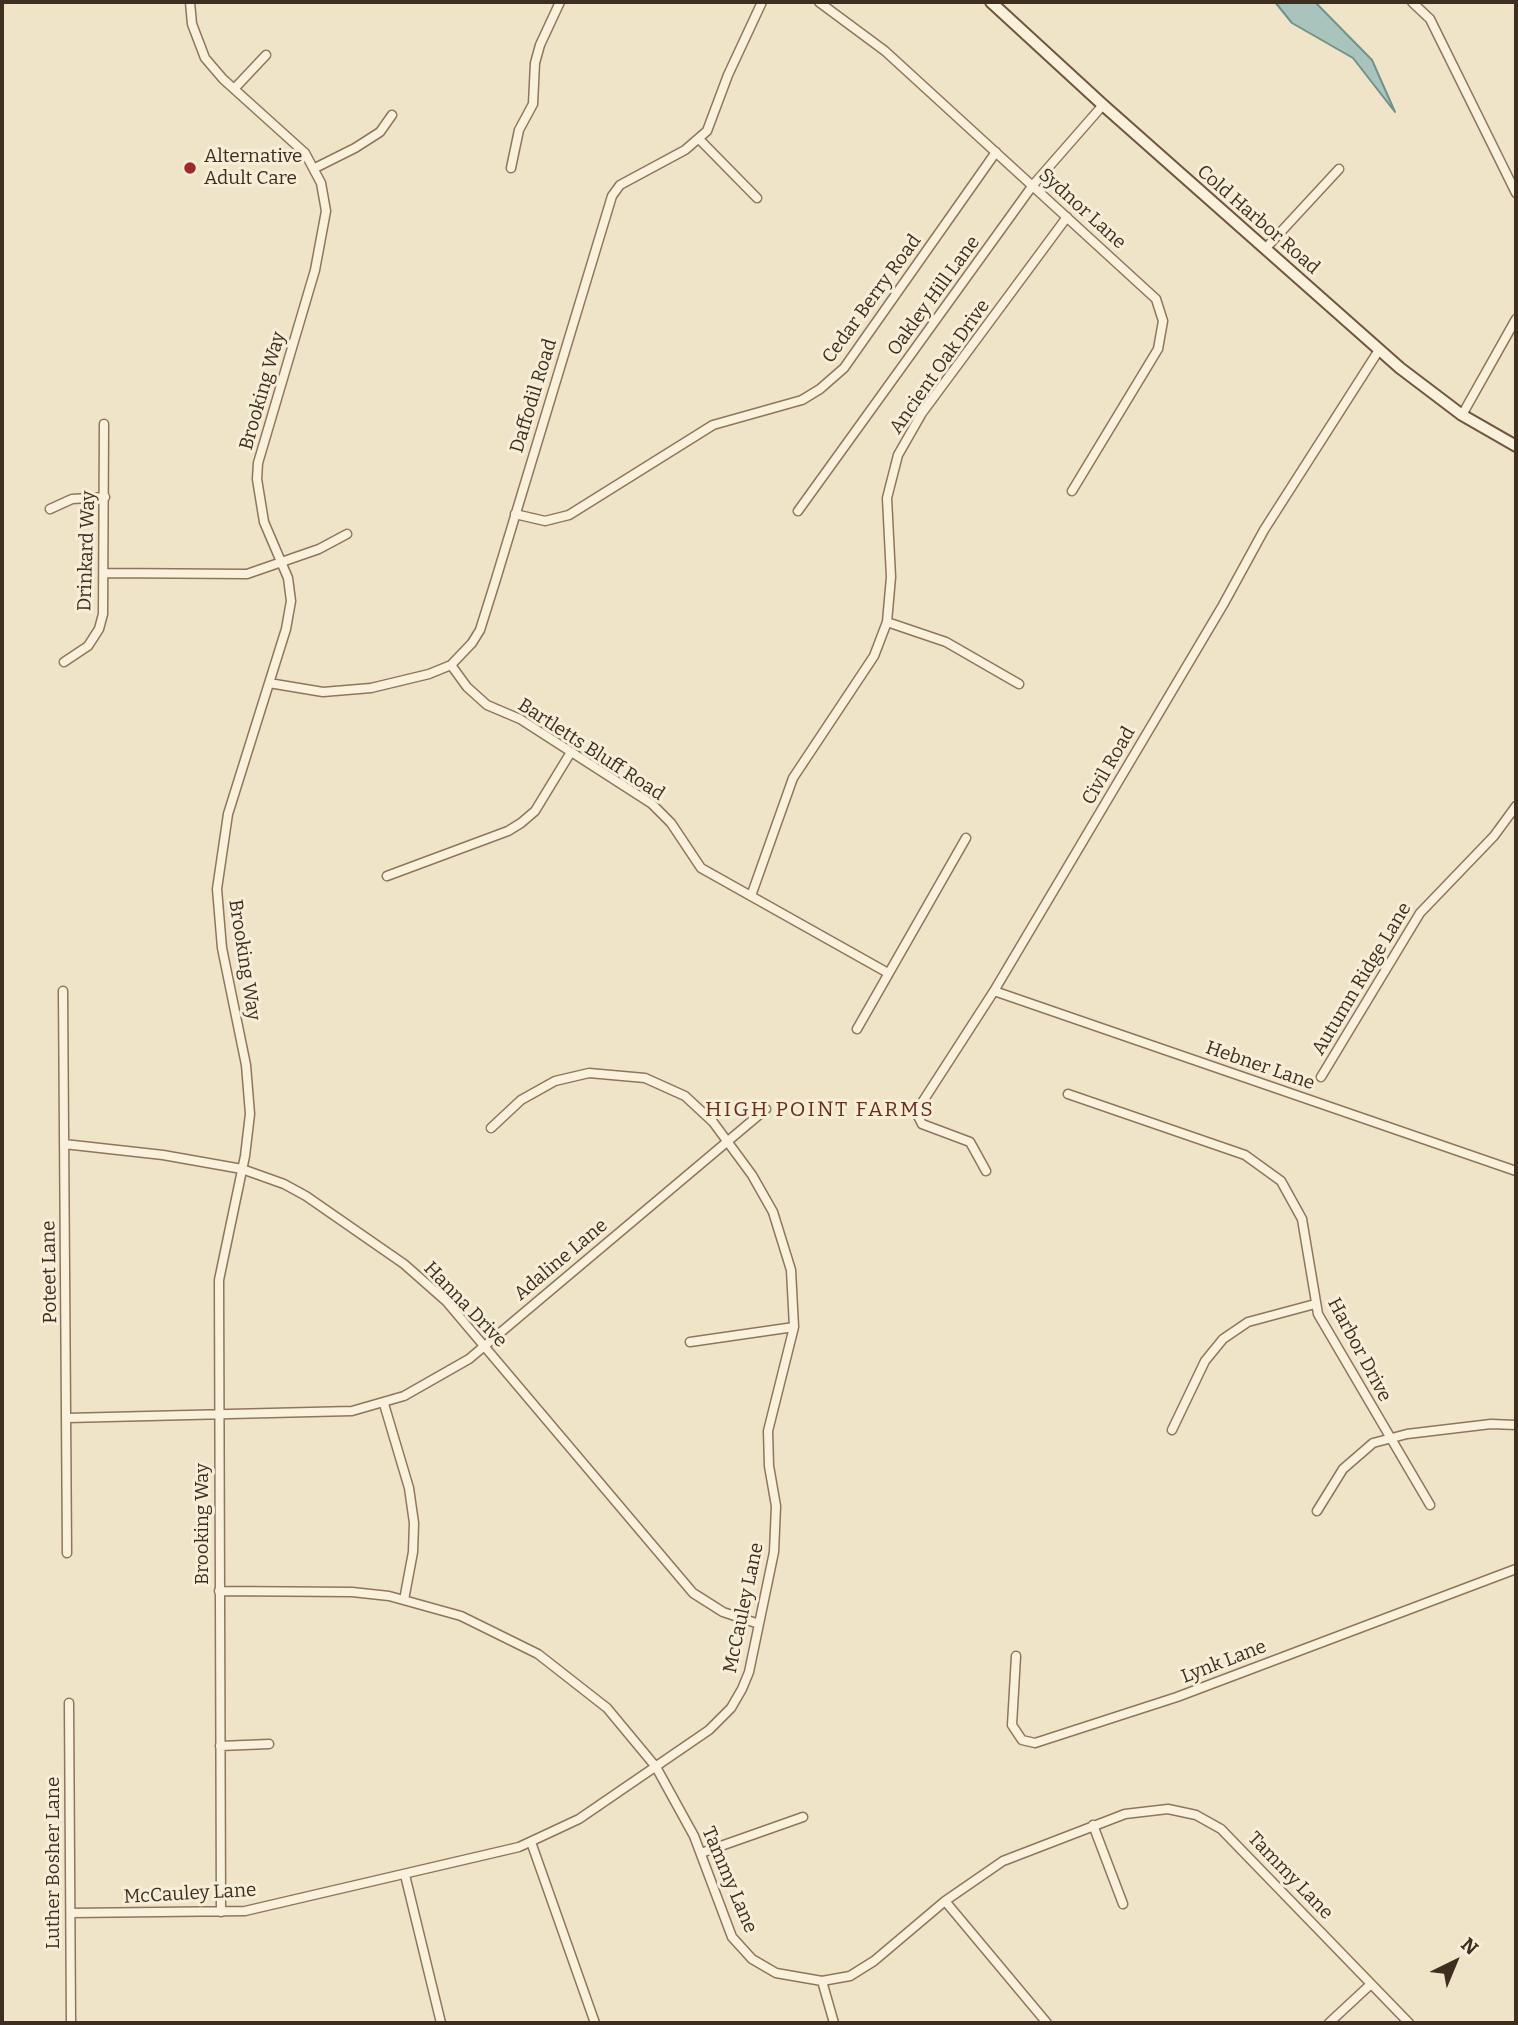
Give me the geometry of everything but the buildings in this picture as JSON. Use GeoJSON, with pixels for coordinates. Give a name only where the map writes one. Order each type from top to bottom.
{"type":"FeatureCollection","features":[{"type":"Feature","properties":{"kind":"main road","name":"Cold Harbor Road"},"geometry":{"type":"LineString","coordinates":[[991,2],[1379,350],[1462,415],[1516,446]]}},
{"type":"Feature","properties":{"kind":"street","name":"Brooking Way"},"geometry":{"type":"LineString","coordinates":[[190,2],[192,24],[201,52],[213,69],[299,146],[315,168],[325,197],[326,223],[258,463],[257,479],[264,523],[282,561],[291,601],[282,647],[228,814],[217,889],[222,948],[249,1090],[249,1133],[219,1280],[221,1912]]}},
{"type":"Feature","properties":{"kind":"street"},"geometry":{"type":"LineString","coordinates":[[511,168],[519,130],[533,104],[535,63],[540,45],[560,2]]}},
{"type":"Feature","properties":{"kind":"street"},"geometry":{"type":"LineString","coordinates":[[757,198],[700,140],[713,119],[727,75],[762,2]]}},
{"type":"Feature","properties":{"kind":"street","name":"Sydnor Lane"},"geometry":{"type":"LineString","coordinates":[[819,2],[885,51],[1156,299],[1163,321],[1161,341],[1155,355],[1072,491]]}},
{"type":"Feature","properties":{"kind":"street"},"geometry":{"type":"LineString","coordinates":[[1412,2],[1434,28],[1516,193]]}},
{"type":"Feature","properties":{"kind":"street"},"geometry":{"type":"LineString","coordinates":[[234,89],[267,55]]}},
{"type":"Feature","properties":{"kind":"street","name":"Oakley Hill Lane"},"geometry":{"type":"LineString","coordinates":[[798,512],[1032,185],[1103,105]]}},
{"type":"Feature","properties":{"kind":"street"},"geometry":{"type":"LineString","coordinates":[[315,168],[380,132],[392,115]]}},
{"type":"Feature","properties":{"kind":"street","name":"Daffodil Road"},"geometry":{"type":"LineString","coordinates":[[451,665],[480,630],[612,196],[626,181],[700,140]]}},
{"type":"Feature","properties":{"kind":"street","name":"Cedar Berry Road"},"geometry":{"type":"LineString","coordinates":[[515,514],[545,521],[569,515],[713,425],[802,400],[820,389],[844,368],[996,152]]}},
{"type":"Feature","properties":{"kind":"street"},"geometry":{"type":"LineString","coordinates":[[1265,249],[1339,169]]}},
{"type":"Feature","properties":{"kind":"street","name":"Ancient Oak Drive"},"geometry":{"type":"LineString","coordinates":[[751,896],[793,778],[874,656],[887,622],[891,577],[887,498],[898,455],[922,413],[1067,217]]}},
{"type":"Feature","properties":{"kind":"street"},"geometry":{"type":"LineString","coordinates":[[1462,415],[1516,319]]}},
{"type":"Feature","properties":{"kind":"street","name":"Civil Road"},"geometry":{"type":"LineString","coordinates":[[986,1171],[970,1142],[922,1124],[916,1112],[994,991],[1217,617],[1265,530],[1353,397],[1379,350]]}},
{"type":"Feature","properties":{"kind":"street","name":"Drinkard Way"},"geometry":{"type":"LineString","coordinates":[[64,662],[88,646],[99,629],[103,614],[104,424]]}},
{"type":"Feature","properties":{"kind":"street"},"geometry":{"type":"LineString","coordinates":[[50,509],[72,499],[105,497]]}},
{"type":"Feature","properties":{"kind":"street"},"geometry":{"type":"LineString","coordinates":[[104,573],[229,576],[261,570],[346,534]]}},
{"type":"Feature","properties":{"kind":"street"},"geometry":{"type":"LineString","coordinates":[[887,622],[946,642],[1019,684]]}},
{"type":"Feature","properties":{"kind":"street"},"geometry":{"type":"LineString","coordinates":[[269,683],[323,692],[371,688],[429,674],[451,665]]}},
{"type":"Feature","properties":{"kind":"street","name":"Bartletts Bluff Road"},"geometry":{"type":"LineString","coordinates":[[451,665],[467,687],[487,705],[520,719],[652,804],[671,823],[701,868],[888,973]]}},
{"type":"Feature","properties":{"kind":"street"},"geometry":{"type":"LineString","coordinates":[[387,876],[508,831],[521,823],[535,811],[572,752]]}},
{"type":"Feature","properties":{"kind":"street","name":"Autumn Ridge Lane"},"geometry":{"type":"LineString","coordinates":[[1321,1077],[1420,913],[1494,836],[1516,807]]}},
{"type":"Feature","properties":{"kind":"street"},"geometry":{"type":"LineString","coordinates":[[857,1029],[966,838]]}},
{"type":"Feature","properties":{"kind":"street","name":"Poteet Lane"},"geometry":{"type":"LineString","coordinates":[[62,991],[67,1553]]}},
{"type":"Feature","properties":{"kind":"street","name":"Hebner Lane"},"geometry":{"type":"LineString","coordinates":[[994,991],[1516,1171]]}},
{"type":"Feature","properties":{"kind":"street","name":"McCauley Lane"},"geometry":{"type":"LineString","coordinates":[[71,1913],[245,1911],[405,1875],[531,1842],[579,1819],[709,1730],[731,1708],[749,1672],[776,1529],[768,1430],[794,1327],[792,1270],[780,1230],[764,1195],[728,1140],[685,1096],[645,1078],[608,1072],[572,1076],[539,1088],[521,1100],[491,1128]]}},
{"type":"Feature","properties":{"kind":"street","name":"Harbor Drive"},"geometry":{"type":"LineString","coordinates":[[1068,1094],[1245,1155],[1270,1171],[1291,1195],[1302,1219],[1315,1304],[1324,1327],[1430,1505]]}},
{"type":"Feature","properties":{"kind":"street","name":"Adaline Lane"},"geometry":{"type":"LineString","coordinates":[[66,1418],[352,1411],[384,1404],[437,1379],[484,1346],[766,1109]]}},
{"type":"Feature","properties":{"kind":"street","name":"Hanna Drive"},"geometry":{"type":"LineString","coordinates":[[64,1144],[163,1155],[242,1169],[284,1184],[306,1196],[404,1264],[446,1301],[681,1580],[723,1612],[759,1624]]}},
{"type":"Feature","properties":{"kind":"street"},"geometry":{"type":"LineString","coordinates":[[1172,1430],[1205,1361],[1223,1339],[1248,1322],[1315,1304]]}},
{"type":"Feature","properties":{"kind":"street"},"geometry":{"type":"LineString","coordinates":[[691,1342],[794,1327]]}},
{"type":"Feature","properties":{"kind":"street"},"geometry":{"type":"LineString","coordinates":[[384,1404],[409,1488],[414,1523],[413,1552],[404,1600]]}},
{"type":"Feature","properties":{"kind":"street"},"geometry":{"type":"LineString","coordinates":[[1317,1511],[1352,1458],[1373,1443],[1390,1437],[1490,1424],[1516,1425]]}},
{"type":"Feature","properties":{"kind":"street","name":"Lynk Lane"},"geometry":{"type":"LineString","coordinates":[[1016,1656],[1012,1725],[1022,1740],[1035,1743],[1189,1693],[1516,1569]]}},
{"type":"Feature","properties":{"kind":"street","name":"Tammy Lane"},"geometry":{"type":"LineString","coordinates":[[219,1591],[352,1592],[404,1600],[485,1625],[538,1654],[607,1708],[656,1767],[701,1853],[725,1923],[742,1950],[776,1973],[822,1981],[863,1970],[945,1901],[1003,1861],[1093,1825],[1154,1809],[1182,1811],[1212,1822],[1270,1876],[1409,2023]]}},
{"type":"Feature","properties":{"kind":"street","name":"Luther Bosher Lane"},"geometry":{"type":"LineString","coordinates":[[69,1703],[71,2023]]}},
{"type":"Feature","properties":{"kind":"street"},"geometry":{"type":"LineString","coordinates":[[220,1746],[269,1744]]}},
{"type":"Feature","properties":{"kind":"street"},"geometry":{"type":"LineString","coordinates":[[701,1853],[803,1817]]}},
{"type":"Feature","properties":{"kind":"street"},"geometry":{"type":"LineString","coordinates":[[1093,1825],[1124,1904]]}},
{"type":"Feature","properties":{"kind":"street"},"geometry":{"type":"LineString","coordinates":[[531,1842],[595,2023]]}},
{"type":"Feature","properties":{"kind":"street"},"geometry":{"type":"LineString","coordinates":[[405,1875],[441,2023]]}},
{"type":"Feature","properties":{"kind":"street"},"geometry":{"type":"LineString","coordinates":[[945,1901],[1047,2023]]}},
{"type":"Feature","properties":{"kind":"street"},"geometry":{"type":"LineString","coordinates":[[822,1981],[834,2023]]}},
{"type":"Feature","properties":{"kind":"street"},"geometry":{"type":"LineString","coordinates":[[1329,2023],[1371,1984]]}},
{"type":"Feature","properties":{"kind":"water"},"geometry":{"type":"Polygon","coordinates":[[[1275,2],[1315,2],[1372,60],[1395,112],[1353,58],[1292,23],[1275,2]]]}},
{"type":"Feature","properties":{"kind":"place","name":"Alternative Adult Care"},"geometry":{"type":"Point","coordinates":[190,168]}},
{"type":"Feature","properties":{"kind":"district","name":"HIGH POINT FARMS"},"geometry":{"type":"Point","coordinates":[820,1110]}}]}
